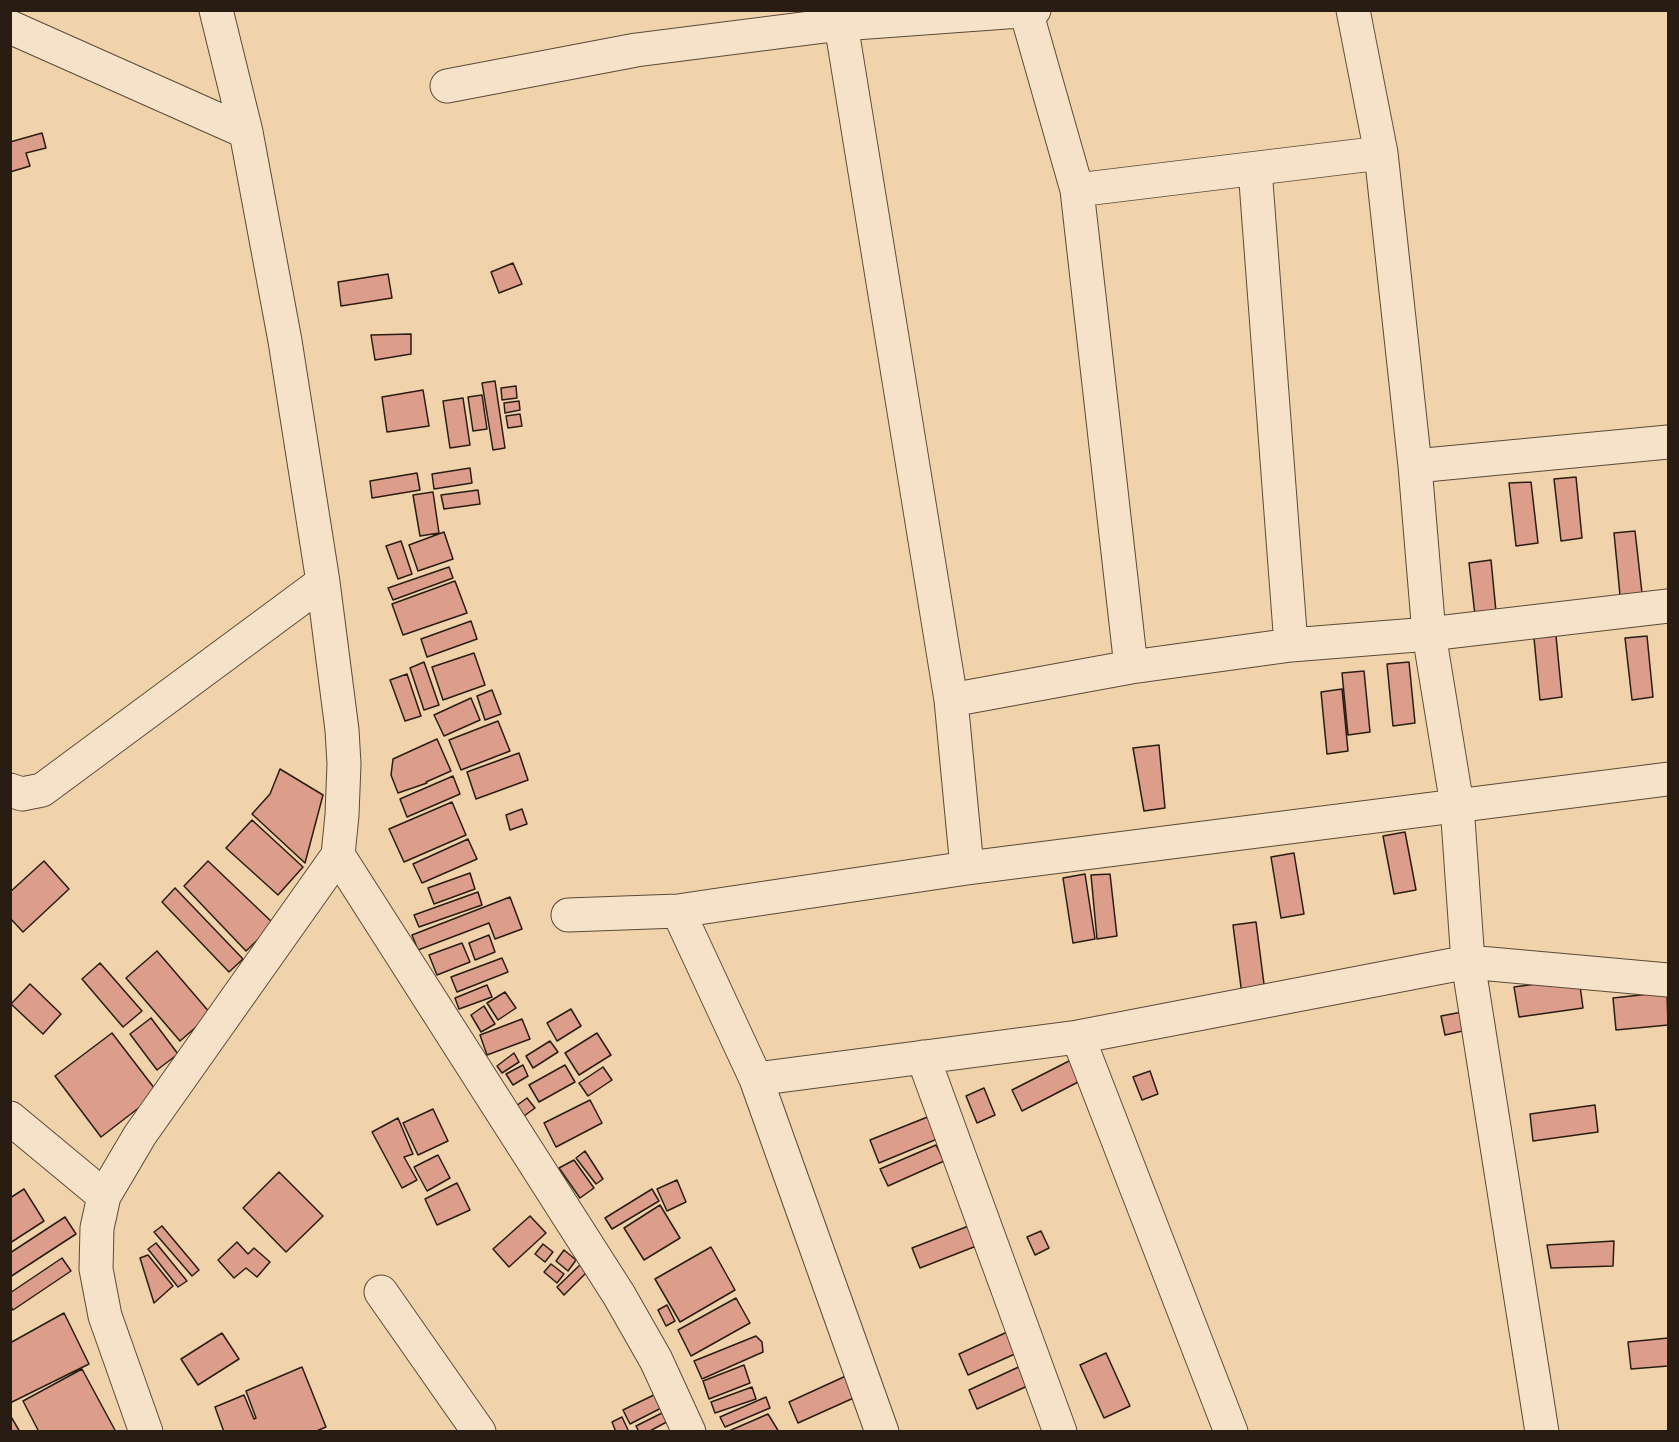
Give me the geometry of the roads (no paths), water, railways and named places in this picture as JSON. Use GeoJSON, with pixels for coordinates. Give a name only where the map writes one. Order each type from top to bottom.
{"type":"FeatureCollection","features":[{"type":"Feature","properties":{"kind":"street"},"geometry":{"type":"LineString","coordinates":[[146,1431],[105,1316],[96,1269],[97,1228],[104,1196],[141,1135],[338,855],[342,815],[344,764],[342,730],[323,582],[285,341],[246,132],[216,10]]}},
{"type":"Feature","properties":{"kind":"street"},"geometry":{"type":"LineString","coordinates":[[447,86],[636,50],[841,24],[1034,10]]}},
{"type":"Feature","properties":{"kind":"street"},"geometry":{"type":"LineString","coordinates":[[1353,10],[1381,153],[1415,466],[1429,634],[1457,805],[1468,962],[1542,1431]]}},
{"type":"Feature","properties":{"kind":"street"},"geometry":{"type":"LineString","coordinates":[[1026,11],[1077,190],[1131,667]]}},
{"type":"Feature","properties":{"kind":"street"},"geometry":{"type":"LineString","coordinates":[[841,24],[951,700],[967,868]]}},
{"type":"Feature","properties":{"kind":"street"},"geometry":{"type":"LineString","coordinates":[[10,27],[246,132]]}},
{"type":"Feature","properties":{"kind":"street"},"geometry":{"type":"LineString","coordinates":[[1077,190],[1381,153]]}},
{"type":"Feature","properties":{"kind":"street"},"geometry":{"type":"LineString","coordinates":[[1255,169],[1291,645]]}},
{"type":"Feature","properties":{"kind":"street"},"geometry":{"type":"LineString","coordinates":[[1415,466],[1668,442]]}},
{"type":"Feature","properties":{"kind":"street"},"geometry":{"type":"LineString","coordinates":[[10,790],[22,794],[42,790],[323,582]]}},
{"type":"Feature","properties":{"kind":"street"},"geometry":{"type":"LineString","coordinates":[[951,700],[1131,667],[1291,645],[1429,634],[1668,606]]}},
{"type":"Feature","properties":{"kind":"street"},"geometry":{"type":"LineString","coordinates":[[568,915],[678,911],[967,868],[1668,779]]}},
{"type":"Feature","properties":{"kind":"street"},"geometry":{"type":"LineString","coordinates":[[338,855],[619,1295],[656,1360],[689,1431]]}},
{"type":"Feature","properties":{"kind":"street"},"geometry":{"type":"LineString","coordinates":[[678,911],[756,1079],[882,1431]]}},
{"type":"Feature","properties":{"kind":"street"},"geometry":{"type":"LineString","coordinates":[[756,1079],[1078,1037],[1468,962],[1668,980]]}},
{"type":"Feature","properties":{"kind":"street"},"geometry":{"type":"LineString","coordinates":[[1078,1037],[1231,1431]]}},
{"type":"Feature","properties":{"kind":"street"},"geometry":{"type":"LineString","coordinates":[[923,1057],[1060,1431]]}},
{"type":"Feature","properties":{"kind":"street"},"geometry":{"type":"LineString","coordinates":[[10,1118],[104,1196]]}},
{"type":"Feature","properties":{"kind":"street"},"geometry":{"type":"LineString","coordinates":[[381,1292],[479,1431]]}}]}
